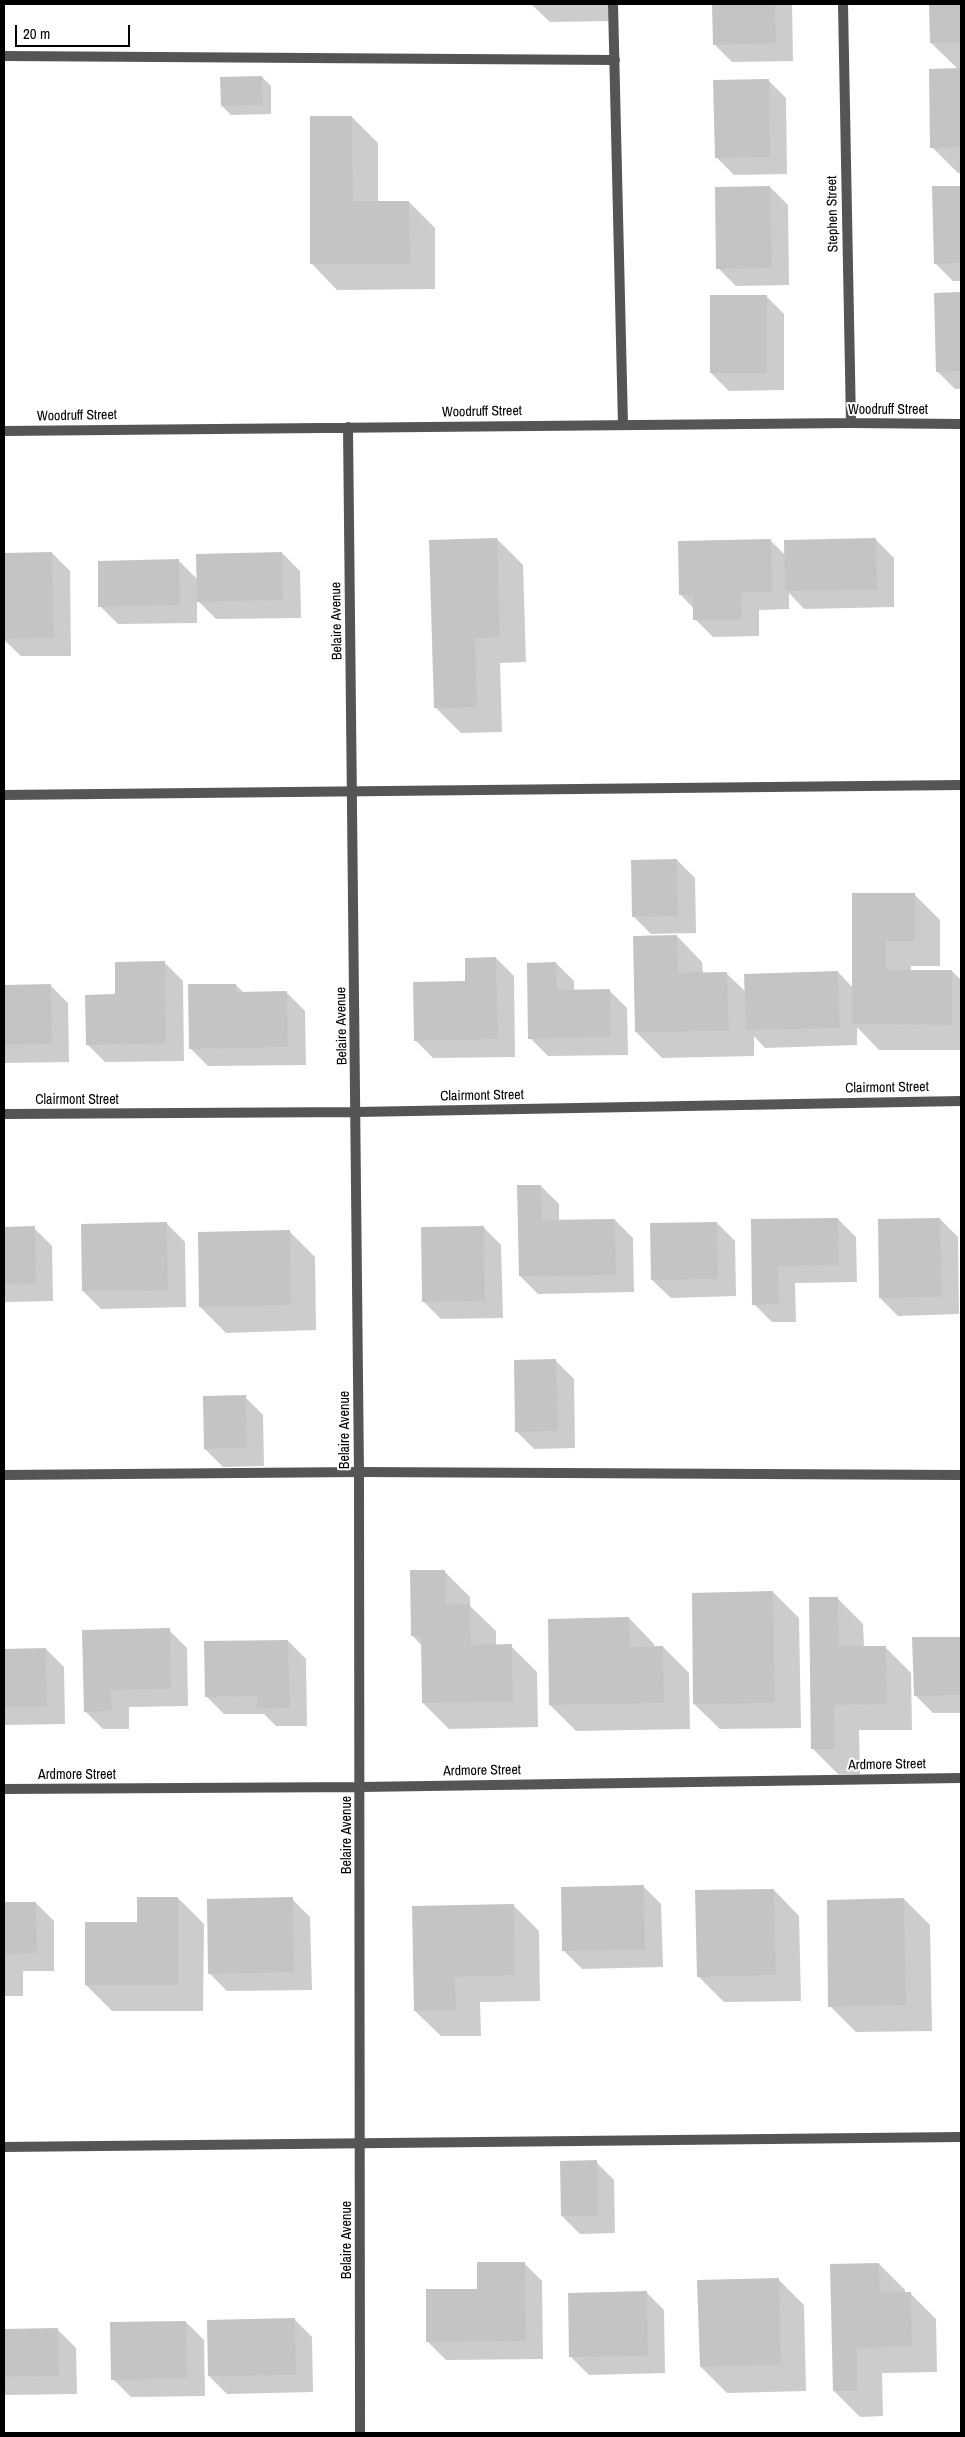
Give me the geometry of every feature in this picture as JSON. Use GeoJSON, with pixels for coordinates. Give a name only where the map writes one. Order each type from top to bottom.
{"type":"FeatureCollection","features":[{"type":"Feature","properties":{"kind":"street"},"geometry":{"type":"LineString","coordinates":[[613,4],[623,425]]}},
{"type":"Feature","properties":{"kind":"street","name":"Stephen Street"},"geometry":{"type":"LineString","coordinates":[[843,4],[851,423]]}},
{"type":"Feature","properties":{"kind":"street"},"geometry":{"type":"LineString","coordinates":[[4,56],[615,60]]}},
{"type":"Feature","properties":{"kind":"street","name":"Woodruff Street"},"geometry":{"type":"LineString","coordinates":[[4,431],[851,423],[961,424]]}},
{"type":"Feature","properties":{"kind":"street","name":"Belaire Avenue"},"geometry":{"type":"LineString","coordinates":[[348,428],[360,1472],[360,2433]]}},
{"type":"Feature","properties":{"kind":"street"},"geometry":{"type":"LineString","coordinates":[[4,795],[961,786]]}},
{"type":"Feature","properties":{"kind":"street","name":"Clairmont Street"},"geometry":{"type":"LineString","coordinates":[[4,1114],[357,1112],[961,1101]]}},
{"type":"Feature","properties":{"kind":"street"},"geometry":{"type":"LineString","coordinates":[[4,1475],[360,1472],[961,1475]]}},
{"type":"Feature","properties":{"kind":"street","name":"Ardmore Street"},"geometry":{"type":"LineString","coordinates":[[4,1789],[361,1787],[961,1778]]}},
{"type":"Feature","properties":{"kind":"street"},"geometry":{"type":"LineString","coordinates":[[4,2148],[961,2137]]}},
{"type":"Feature","properties":{"kind":"building"},"geometry":{"type":"Polygon","coordinates":[[[712,4],[775,4],[776,43],[713,45],[712,4]]]}},
{"type":"Feature","properties":{"kind":"building"},"geometry":{"type":"Polygon","coordinates":[[[929,4],[961,4],[961,43],[930,43],[929,4]]]}},
{"type":"Feature","properties":{"kind":"building"},"geometry":{"type":"Polygon","coordinates":[[[961,68],[961,147],[930,148],[929,69],[961,68]]]}},
{"type":"Feature","properties":{"kind":"building"},"geometry":{"type":"Polygon","coordinates":[[[262,76],[263,105],[221,106],[220,77],[262,76]]]}},
{"type":"Feature","properties":{"kind":"building"},"geometry":{"type":"Polygon","coordinates":[[[769,79],[770,157],[715,158],[713,80],[769,79]]]}},
{"type":"Feature","properties":{"kind":"building"},"geometry":{"type":"Polygon","coordinates":[[[310,116],[352,116],[353,201],[409,201],[410,264],[310,264],[310,116]]]}},
{"type":"Feature","properties":{"kind":"building"},"geometry":{"type":"Polygon","coordinates":[[[770,186],[772,268],[716,269],[715,187],[770,186]]]}},
{"type":"Feature","properties":{"kind":"building"},"geometry":{"type":"Polygon","coordinates":[[[932,186],[961,186],[961,263],[934,264],[932,186]]]}},
{"type":"Feature","properties":{"kind":"building"},"geometry":{"type":"Polygon","coordinates":[[[961,292],[961,371],[936,372],[934,293],[961,292]]]}},
{"type":"Feature","properties":{"kind":"building"},"geometry":{"type":"Polygon","coordinates":[[[710,295],[767,295],[767,373],[710,373],[710,295]]]}},
{"type":"Feature","properties":{"kind":"building"},"geometry":{"type":"Polygon","coordinates":[[[497,538],[500,637],[475,638],[477,707],[434,708],[429,540],[497,538]]]}},
{"type":"Feature","properties":{"kind":"building"},"geometry":{"type":"Polygon","coordinates":[[[876,538],[877,590],[785,591],[784,540],[876,538]]]}},
{"type":"Feature","properties":{"kind":"building"},"geometry":{"type":"Polygon","coordinates":[[[771,539],[772,592],[741,592],[742,619],[693,620],[693,595],[679,595],[678,541],[771,539]]]}},
{"type":"Feature","properties":{"kind":"building"},"geometry":{"type":"Polygon","coordinates":[[[52,552],[54,638],[4,639],[4,553],[52,552]]]}},
{"type":"Feature","properties":{"kind":"building"},"geometry":{"type":"Polygon","coordinates":[[[282,552],[283,600],[197,602],[196,554],[282,552]]]}},
{"type":"Feature","properties":{"kind":"building"},"geometry":{"type":"Polygon","coordinates":[[[179,559],[180,605],[98,607],[98,561],[179,559]]]}},
{"type":"Feature","properties":{"kind":"building"},"geometry":{"type":"Polygon","coordinates":[[[677,859],[678,916],[632,917],[631,860],[677,859]]]}},
{"type":"Feature","properties":{"kind":"building"},"geometry":{"type":"Polygon","coordinates":[[[852,893],[915,893],[915,941],[886,941],[886,970],[952,970],[952,1025],[852,1024],[852,893]]]}},
{"type":"Feature","properties":{"kind":"building"},"geometry":{"type":"Polygon","coordinates":[[[677,935],[678,973],[727,972],[729,1031],[635,1032],[633,936],[677,935]]]}},
{"type":"Feature","properties":{"kind":"building"},"geometry":{"type":"Polygon","coordinates":[[[496,957],[498,1039],[414,1041],[413,982],[465,981],[465,958],[496,957]]]}},
{"type":"Feature","properties":{"kind":"building"},"geometry":{"type":"Polygon","coordinates":[[[165,961],[166,1043],[86,1045],[85,995],[115,994],[115,962],[165,961]]]}},
{"type":"Feature","properties":{"kind":"building"},"geometry":{"type":"Polygon","coordinates":[[[556,962],[557,990],[610,989],[611,1037],[528,1039],[527,963],[556,962]]]}},
{"type":"Feature","properties":{"kind":"building"},"geometry":{"type":"Polygon","coordinates":[[[838,971],[840,1028],[746,1030],[744,974],[838,971]]]}},
{"type":"Feature","properties":{"kind":"building"},"geometry":{"type":"Polygon","coordinates":[[[51,984],[52,1044],[4,1045],[4,985],[51,984]]]}},
{"type":"Feature","properties":{"kind":"building"},"geometry":{"type":"Polygon","coordinates":[[[188,984],[236,984],[236,992],[287,991],[288,1047],[189,1049],[188,984]]]}},
{"type":"Feature","properties":{"kind":"building"},"geometry":{"type":"Polygon","coordinates":[[[517,1185],[541,1185],[542,1220],[615,1219],[616,1275],[519,1276],[517,1185]]]}},
{"type":"Feature","properties":{"kind":"building"},"geometry":{"type":"Polygon","coordinates":[[[838,1218],[839,1265],[778,1266],[779,1304],[752,1305],[751,1219],[838,1218]]]}},
{"type":"Feature","properties":{"kind":"building"},"geometry":{"type":"Polygon","coordinates":[[[940,1218],[942,1297],[879,1298],[878,1219],[940,1218]]]}},
{"type":"Feature","properties":{"kind":"building"},"geometry":{"type":"Polygon","coordinates":[[[167,1222],[168,1290],[82,1291],[81,1224],[167,1222]]]}},
{"type":"Feature","properties":{"kind":"building"},"geometry":{"type":"Polygon","coordinates":[[[717,1222],[718,1279],[651,1280],[650,1223],[717,1222]]]}},
{"type":"Feature","properties":{"kind":"building"},"geometry":{"type":"Polygon","coordinates":[[[35,1226],[36,1283],[4,1284],[4,1227],[35,1226]]]}},
{"type":"Feature","properties":{"kind":"building"},"geometry":{"type":"Polygon","coordinates":[[[484,1226],[485,1301],[422,1302],[421,1227],[484,1226]]]}},
{"type":"Feature","properties":{"kind":"building"},"geometry":{"type":"Polygon","coordinates":[[[290,1230],[291,1305],[199,1307],[198,1232],[290,1230]]]}},
{"type":"Feature","properties":{"kind":"building"},"geometry":{"type":"Polygon","coordinates":[[[556,1359],[558,1431],[515,1432],[514,1360],[556,1359]]]}},
{"type":"Feature","properties":{"kind":"building"},"geometry":{"type":"Polygon","coordinates":[[[246,1395],[247,1448],[204,1449],[203,1396],[246,1395]]]}},
{"type":"Feature","properties":{"kind":"building"},"geometry":{"type":"Polygon","coordinates":[[[410,1570],[445,1570],[445,1605],[470,1604],[471,1645],[512,1644],[513,1702],[422,1703],[421,1636],[411,1636],[410,1570]]]}},
{"type":"Feature","properties":{"kind":"building"},"geometry":{"type":"Polygon","coordinates":[[[773,1591],[775,1703],[693,1704],[692,1593],[773,1591]]]}},
{"type":"Feature","properties":{"kind":"building"},"geometry":{"type":"Polygon","coordinates":[[[809,1597],[838,1597],[839,1646],[886,1646],[887,1704],[834,1705],[835,1749],[811,1749],[809,1597]]]}},
{"type":"Feature","properties":{"kind":"building"},"geometry":{"type":"Polygon","coordinates":[[[629,1617],[630,1647],[663,1646],[664,1703],[549,1705],[548,1619],[629,1617]]]}},
{"type":"Feature","properties":{"kind":"building"},"geometry":{"type":"Polygon","coordinates":[[[170,1628],[171,1689],[111,1690],[112,1711],[84,1712],[82,1630],[170,1628]]]}},
{"type":"Feature","properties":{"kind":"building"},"geometry":{"type":"Polygon","coordinates":[[[912,1637],[961,1637],[961,1695],[914,1696],[912,1637]]]}},
{"type":"Feature","properties":{"kind":"building"},"geometry":{"type":"Polygon","coordinates":[[[288,1640],[290,1708],[257,1709],[257,1696],[205,1697],[204,1641],[288,1640]]]}},
{"type":"Feature","properties":{"kind":"building"},"geometry":{"type":"Polygon","coordinates":[[[46,1648],[47,1707],[4,1707],[4,1649],[46,1648]]]}},
{"type":"Feature","properties":{"kind":"building"},"geometry":{"type":"Polygon","coordinates":[[[644,1885],[645,1950],[562,1951],[561,1887],[644,1885]]]}},
{"type":"Feature","properties":{"kind":"building"},"geometry":{"type":"Polygon","coordinates":[[[774,1889],[776,1975],[697,1977],[695,1890],[774,1889]]]}},
{"type":"Feature","properties":{"kind":"building"},"geometry":{"type":"Polygon","coordinates":[[[137,1897],[178,1897],[178,1985],[85,1985],[85,1922],[137,1922],[137,1897]]]}},
{"type":"Feature","properties":{"kind":"building"},"geometry":{"type":"Polygon","coordinates":[[[293,1897],[294,1972],[208,1974],[207,1899],[293,1897]]]}},
{"type":"Feature","properties":{"kind":"building"},"geometry":{"type":"Polygon","coordinates":[[[904,1898],[906,2005],[828,2007],[827,1900],[904,1898]]]}},
{"type":"Feature","properties":{"kind":"building"},"geometry":{"type":"Polygon","coordinates":[[[4,1902],[36,1902],[37,1953],[4,1954],[4,1902]]]}},
{"type":"Feature","properties":{"kind":"building"},"geometry":{"type":"Polygon","coordinates":[[[514,1904],[515,1975],[455,1977],[456,2010],[414,2011],[412,1906],[514,1904]]]}},
{"type":"Feature","properties":{"kind":"building"},"geometry":{"type":"Polygon","coordinates":[[[597,2160],[597,2216],[561,2216],[560,2161],[597,2160]]]}},
{"type":"Feature","properties":{"kind":"building"},"geometry":{"type":"Polygon","coordinates":[[[477,2262],[525,2262],[526,2341],[426,2342],[426,2289],[477,2289],[477,2262]]]}},
{"type":"Feature","properties":{"kind":"building"},"geometry":{"type":"Polygon","coordinates":[[[879,2263],[880,2292],[911,2292],[912,2346],[857,2348],[857,2391],[833,2391],[830,2264],[879,2263]]]}},
{"type":"Feature","properties":{"kind":"building"},"geometry":{"type":"Polygon","coordinates":[[[779,2278],[781,2365],[700,2367],[697,2280],[779,2278]]]}},
{"type":"Feature","properties":{"kind":"building"},"geometry":{"type":"Polygon","coordinates":[[[647,2291],[648,2356],[569,2357],[568,2293],[647,2291]]]}},
{"type":"Feature","properties":{"kind":"building"},"geometry":{"type":"Polygon","coordinates":[[[295,2318],[296,2375],[208,2376],[207,2320],[295,2318]]]}},
{"type":"Feature","properties":{"kind":"building"},"geometry":{"type":"Polygon","coordinates":[[[186,2321],[187,2378],[111,2380],[110,2322],[186,2321]]]}},
{"type":"Feature","properties":{"kind":"building"},"geometry":{"type":"Polygon","coordinates":[[[58,2328],[59,2376],[4,2377],[4,2329],[58,2328]]]}}]}
